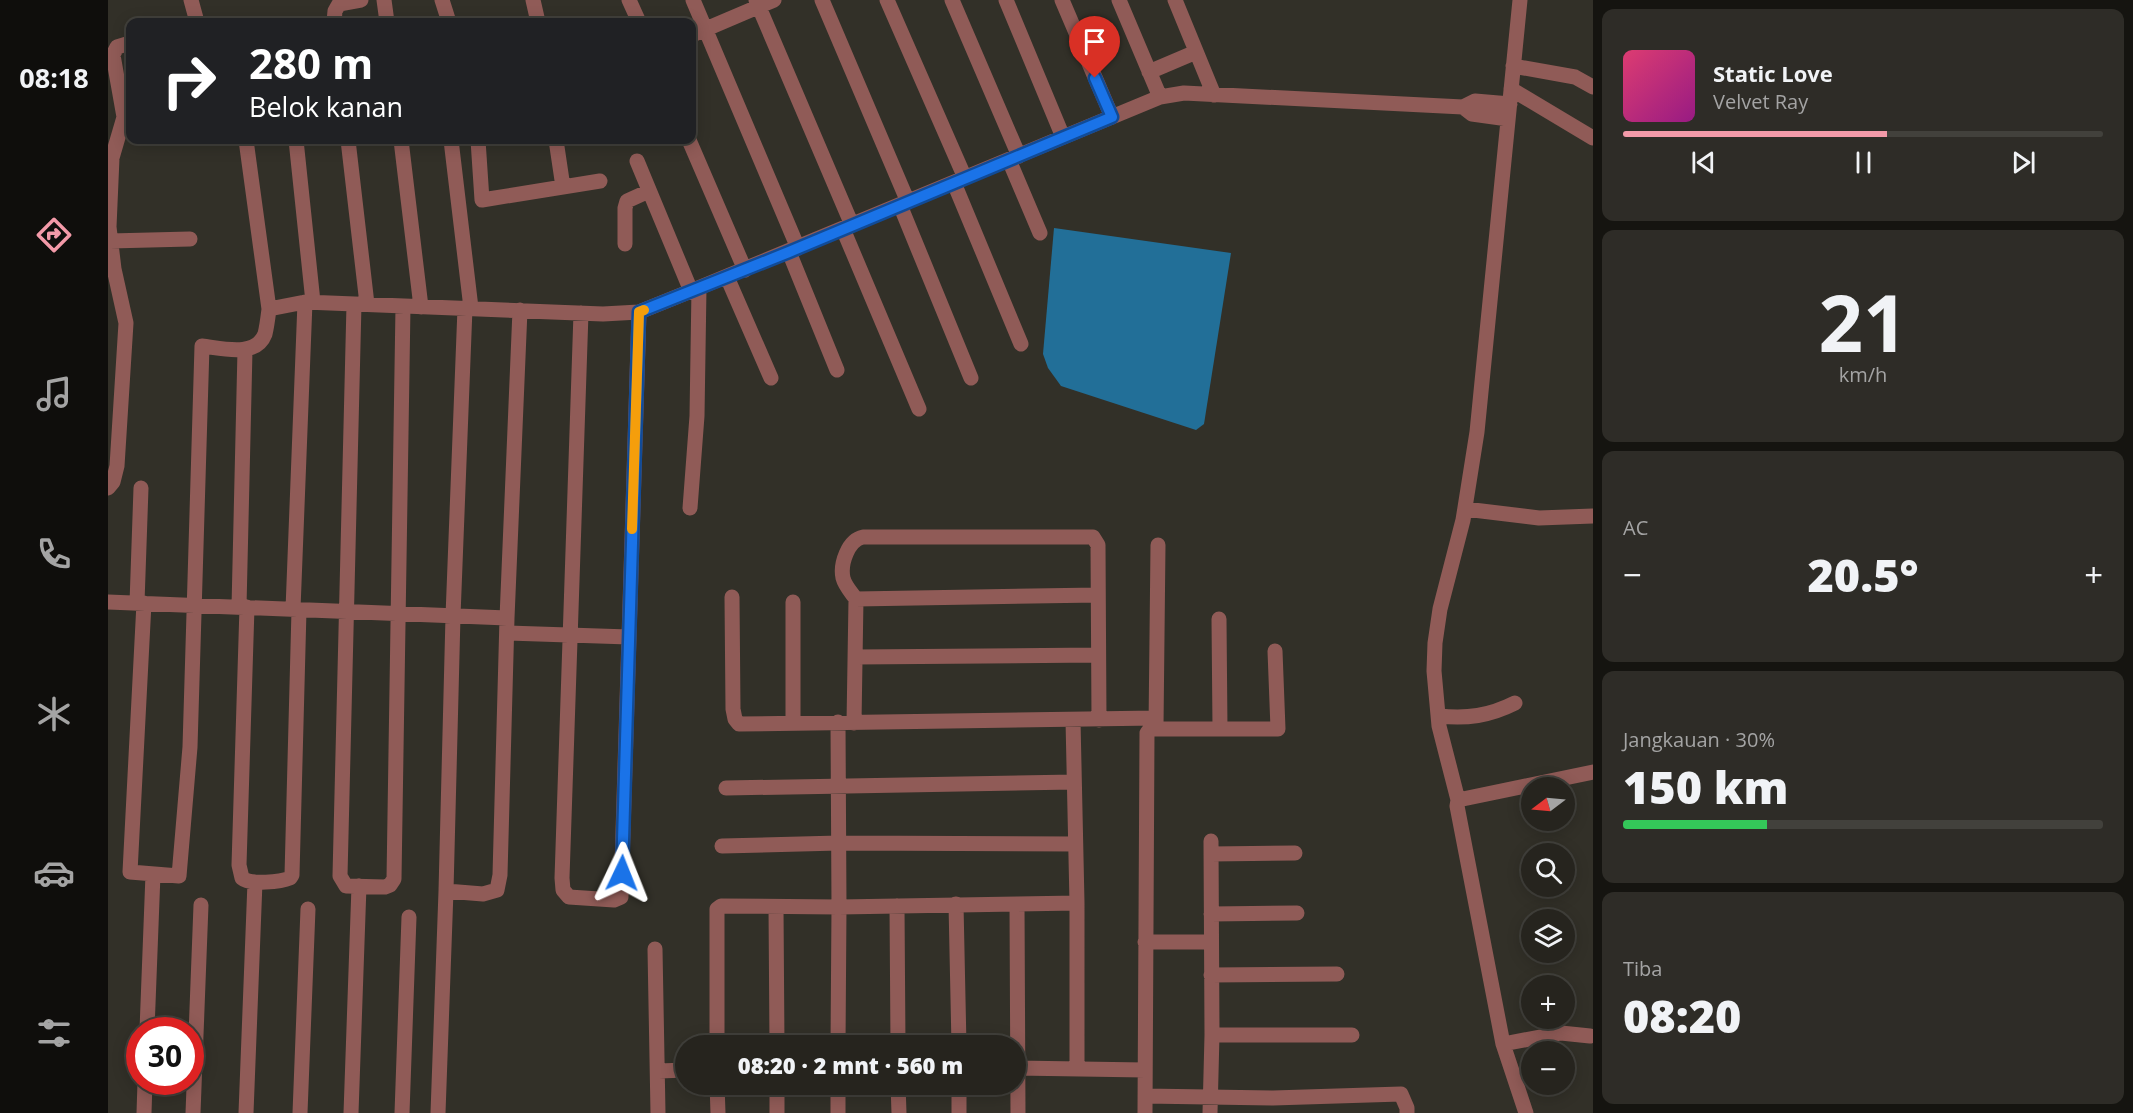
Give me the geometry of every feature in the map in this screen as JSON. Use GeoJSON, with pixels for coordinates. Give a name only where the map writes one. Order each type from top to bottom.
{"type":"FeatureCollection","features":[{"type":"Feature","properties":{"kind":"street"},"geometry":{"type":"LineString","coordinates":[[191,0],[196,18]]}},
{"type":"Feature","properties":{"kind":"street"},"geometry":{"type":"LineString","coordinates":[[334,18],[339,4],[361,0]]}},
{"type":"Feature","properties":{"kind":"street"},"geometry":{"type":"LineString","coordinates":[[384,0],[386,18]]}},
{"type":"Feature","properties":{"kind":"street"},"geometry":{"type":"LineString","coordinates":[[434,0],[436,18]]}},
{"type":"Feature","properties":{"kind":"street"},"geometry":{"type":"LineString","coordinates":[[442,0],[448,18]]}},
{"type":"Feature","properties":{"kind":"street"},"geometry":{"type":"LineString","coordinates":[[533,0],[537,18]]}},
{"type":"Feature","properties":{"kind":"street"},"geometry":{"type":"LineString","coordinates":[[629,0],[637,18]]}},
{"type":"Feature","properties":{"kind":"street"},"geometry":{"type":"LineString","coordinates":[[693,0],[699,32],[793,250],[837,370]]}},
{"type":"Feature","properties":{"kind":"street"},"geometry":{"type":"LineString","coordinates":[[699,32],[758,3],[774,0]]}},
{"type":"Feature","properties":{"kind":"street"},"geometry":{"type":"LineString","coordinates":[[822,0],[971,378]]}},
{"type":"Feature","properties":{"kind":"street"},"geometry":{"type":"LineString","coordinates":[[887,0],[960,180],[1021,344]]}},
{"type":"Feature","properties":{"kind":"street"},"geometry":{"type":"LineString","coordinates":[[952,0],[1014,158],[1040,232]]}},
{"type":"Feature","properties":{"kind":"street"},"geometry":{"type":"LineString","coordinates":[[1006,0],[1063,137]]}},
{"type":"Feature","properties":{"kind":"street"},"geometry":{"type":"LineString","coordinates":[[1062,0],[1112,117]]}},
{"type":"Feature","properties":{"kind":"street"},"geometry":{"type":"LineString","coordinates":[[1119,0],[1160,97]]}},
{"type":"Feature","properties":{"kind":"street"},"geometry":{"type":"LineString","coordinates":[[1175,0],[1214,94]]}},
{"type":"Feature","properties":{"kind":"street"},"geometry":{"type":"LineString","coordinates":[[1520,0],[1477,432],[1465,509],[1440,609],[1434,671],[1438,716],[1458,800],[1457,806],[1472,889],[1503,1044],[1526,1113]]}},
{"type":"Feature","properties":{"kind":"street"},"geometry":{"type":"LineString","coordinates":[[758,3],[920,409]]}},
{"type":"Feature","properties":{"kind":"street"},"geometry":{"type":"LineString","coordinates":[[108,488],[113,482],[117,466],[126,335],[124,312],[110,241],[108,209],[112,158],[124,117],[113,55],[117,47],[126,44]]}},
{"type":"Feature","properties":{"kind":"street"},"geometry":{"type":"LineString","coordinates":[[1149,72],[1196,52]]}},
{"type":"Feature","properties":{"kind":"street"},"geometry":{"type":"LineString","coordinates":[[1513,66],[1575,77],[1593,87]]}},
{"type":"Feature","properties":{"kind":"street"},"geometry":{"type":"LineString","coordinates":[[269,309],[309,302],[603,314],[639,312],[1160,97],[1184,93],[1463,106],[1475,101],[1510,104],[1593,138]]}},
{"type":"Feature","properties":{"kind":"street"},"geometry":{"type":"LineString","coordinates":[[141,488],[140,603],[130,872],[179,876],[190,747],[202,346],[245,350],[255,345],[264,336],[269,309],[247,144]]}},
{"type":"Feature","properties":{"kind":"street"},"geometry":{"type":"LineString","coordinates":[[245,350],[239,865],[242,879],[248,882],[283,881],[292,875],[296,610],[309,302],[296,144]]}},
{"type":"Feature","properties":{"kind":"street"},"geometry":{"type":"LineString","coordinates":[[348,144],[361,304],[340,876],[346,886],[385,886],[390,885],[394,879],[403,306]]}},
{"type":"Feature","properties":{"kind":"street"},"geometry":{"type":"LineString","coordinates":[[401,144],[421,307]]}},
{"type":"Feature","properties":{"kind":"street"},"geometry":{"type":"LineString","coordinates":[[438,1113],[453,616],[468,308],[451,144]]}},
{"type":"Feature","properties":{"kind":"street"},"geometry":{"type":"LineString","coordinates":[[478,144],[482,200],[600,181]]}},
{"type":"Feature","properties":{"kind":"street"},"geometry":{"type":"LineString","coordinates":[[557,144],[563,187]]}},
{"type":"Feature","properties":{"kind":"street"},"geometry":{"type":"LineString","coordinates":[[691,144],[745,270]]}},
{"type":"Feature","properties":{"kind":"street"},"geometry":{"type":"LineString","coordinates":[[637,161],[695,290],[697,416],[690,508]]}},
{"type":"Feature","properties":{"kind":"street"},"geometry":{"type":"LineString","coordinates":[[625,244],[627,201],[649,191]]}},
{"type":"Feature","properties":{"kind":"street"},"geometry":{"type":"LineString","coordinates":[[110,241],[190,239]]}},
{"type":"Feature","properties":{"kind":"street"},"geometry":{"type":"LineString","coordinates":[[727,277],[771,378]]}},
{"type":"Feature","properties":{"kind":"street"},"geometry":{"type":"LineString","coordinates":[[446,891],[483,894],[497,891],[500,875],[507,626],[520,310]]}},
{"type":"Feature","properties":{"kind":"street"},"geometry":{"type":"LineString","coordinates":[[581,313],[562,878],[563,890],[569,897],[618,900],[621,897],[639,312]]}},
{"type":"Feature","properties":{"kind":"street"},"geometry":{"type":"LineString","coordinates":[[1465,509],[1539,518],[1593,516]]}},
{"type":"Feature","properties":{"kind":"street"},"geometry":{"type":"LineString","coordinates":[[854,723],[856,599],[843,577],[843,567],[852,543],[863,537],[1093,537],[1098,545],[1099,720]]}},
{"type":"Feature","properties":{"kind":"street"},"geometry":{"type":"LineString","coordinates":[[1145,1113],[1147,733],[1156,724],[1158,545]]}},
{"type":"Feature","properties":{"kind":"street"},"geometry":{"type":"LineString","coordinates":[[856,599],[1098,595]]}},
{"type":"Feature","properties":{"kind":"street"},"geometry":{"type":"LineString","coordinates":[[732,597],[733,709],[735,719],[739,724],[1099,720],[1220,729],[1278,729],[1275,651]]}},
{"type":"Feature","properties":{"kind":"street"},"geometry":{"type":"LineString","coordinates":[[108,602],[453,616],[570,635],[629,637]]}},
{"type":"Feature","properties":{"kind":"street"},"geometry":{"type":"LineString","coordinates":[[793,602],[793,723]]}},
{"type":"Feature","properties":{"kind":"street"},"geometry":{"type":"LineString","coordinates":[[1219,619],[1220,729]]}},
{"type":"Feature","properties":{"kind":"street"},"geometry":{"type":"LineString","coordinates":[[855,657],[1098,655]]}},
{"type":"Feature","properties":{"kind":"street"},"geometry":{"type":"LineString","coordinates":[[1438,716],[1458,718],[1477,716],[1497,712],[1515,703]]}},
{"type":"Feature","properties":{"kind":"street"},"geometry":{"type":"LineString","coordinates":[[1073,720],[1077,903],[1077,1068]]}},
{"type":"Feature","properties":{"kind":"street"},"geometry":{"type":"LineString","coordinates":[[837,722],[838,1035]]}},
{"type":"Feature","properties":{"kind":"street"},"geometry":{"type":"LineString","coordinates":[[1458,800],[1593,772]]}},
{"type":"Feature","properties":{"kind":"street"},"geometry":{"type":"LineString","coordinates":[[726,788],[839,784],[1074,782]]}},
{"type":"Feature","properties":{"kind":"street"},"geometry":{"type":"LineString","coordinates":[[722,846],[839,843],[1075,844]]}},
{"type":"Feature","properties":{"kind":"street"},"geometry":{"type":"LineString","coordinates":[[1209,1113],[1212,1035],[1211,847],[1295,853]]}},
{"type":"Feature","properties":{"kind":"street"},"geometry":{"type":"LineString","coordinates":[[148,1017],[153,874]]}},
{"type":"Feature","properties":{"kind":"street"},"geometry":{"type":"LineString","coordinates":[[246,1113],[255,882]]}},
{"type":"Feature","properties":{"kind":"street"},"geometry":{"type":"LineString","coordinates":[[351,1113],[359,886]]}},
{"type":"Feature","properties":{"kind":"street"},"geometry":{"type":"LineString","coordinates":[[717,1035],[717,909],[721,906],[839,907],[1077,903]]}},
{"type":"Feature","properties":{"kind":"street"},"geometry":{"type":"LineString","coordinates":[[956,904],[959,1035]]}},
{"type":"Feature","properties":{"kind":"street"},"geometry":{"type":"LineString","coordinates":[[1017,904],[1017,1035]]}},
{"type":"Feature","properties":{"kind":"street"},"geometry":{"type":"LineString","coordinates":[[193,1113],[201,905]]}},
{"type":"Feature","properties":{"kind":"street"},"geometry":{"type":"LineString","coordinates":[[897,906],[898,1035]]}},
{"type":"Feature","properties":{"kind":"street"},"geometry":{"type":"LineString","coordinates":[[776,907],[777,1035]]}},
{"type":"Feature","properties":{"kind":"street"},"geometry":{"type":"LineString","coordinates":[[300,1113],[308,909]]}},
{"type":"Feature","properties":{"kind":"street"},"geometry":{"type":"LineString","coordinates":[[1211,914],[1297,913]]}},
{"type":"Feature","properties":{"kind":"street"},"geometry":{"type":"LineString","coordinates":[[402,1113],[409,917]]}},
{"type":"Feature","properties":{"kind":"street"},"geometry":{"type":"LineString","coordinates":[[1145,942],[1211,942]]}},
{"type":"Feature","properties":{"kind":"street"},"geometry":{"type":"LineString","coordinates":[[655,949],[658,1113]]}},
{"type":"Feature","properties":{"kind":"street"},"geometry":{"type":"LineString","coordinates":[[1211,975],[1337,974]]}},
{"type":"Feature","properties":{"kind":"street"},"geometry":{"type":"LineString","coordinates":[[1503,1044],[1561,1033],[1590,1036]]}},
{"type":"Feature","properties":{"kind":"street"},"geometry":{"type":"LineString","coordinates":[[1212,1035],[1353,1035]]}},
{"type":"Feature","properties":{"kind":"street"},"geometry":{"type":"LineString","coordinates":[[1026,1068],[1145,1070]]}},
{"type":"Feature","properties":{"kind":"street"},"geometry":{"type":"LineString","coordinates":[[659,1071],[675,1070]]}},
{"type":"Feature","properties":{"kind":"street"},"geometry":{"type":"LineString","coordinates":[[1145,1096],[1210,1096],[1273,1105],[1401,1094],[1407,1113]]}},
{"type":"Feature","properties":{"kind":"street"},"geometry":{"type":"LineString","coordinates":[[144,1113],[145,1095]]}},
{"type":"Feature","properties":{"kind":"street"},"geometry":{"type":"LineString","coordinates":[[717,1095],[718,1113]]}},
{"type":"Feature","properties":{"kind":"street"},"geometry":{"type":"LineString","coordinates":[[777,1095],[777,1113]]}},
{"type":"Feature","properties":{"kind":"street"},"geometry":{"type":"LineString","coordinates":[[838,1095],[838,1113]]}},
{"type":"Feature","properties":{"kind":"street"},"geometry":{"type":"LineString","coordinates":[[898,1095],[898,1113]]}},
{"type":"Feature","properties":{"kind":"street"},"geometry":{"type":"LineString","coordinates":[[959,1095],[959,1113]]}},
{"type":"Feature","properties":{"kind":"street"},"geometry":{"type":"LineString","coordinates":[[1018,1095],[1018,1113]]}},
{"type":"Feature","properties":{"kind":"water"},"geometry":{"type":"Polygon","coordinates":[[[1054,228],[1231,253],[1204,424],[1196,430],[1061,386],[1048,368],[1043,354],[1054,228]]]}},
{"type":"Feature","properties":{"kind":"slow traffic"},"geometry":{"type":"LineString","coordinates":[[632,529],[639,312],[644,310]]}},
{"type":"Feature","properties":{"kind":"route"},"geometry":{"type":"LineString","coordinates":[[622,873],[639,312],[1112,117],[1095,78]]}}]}
